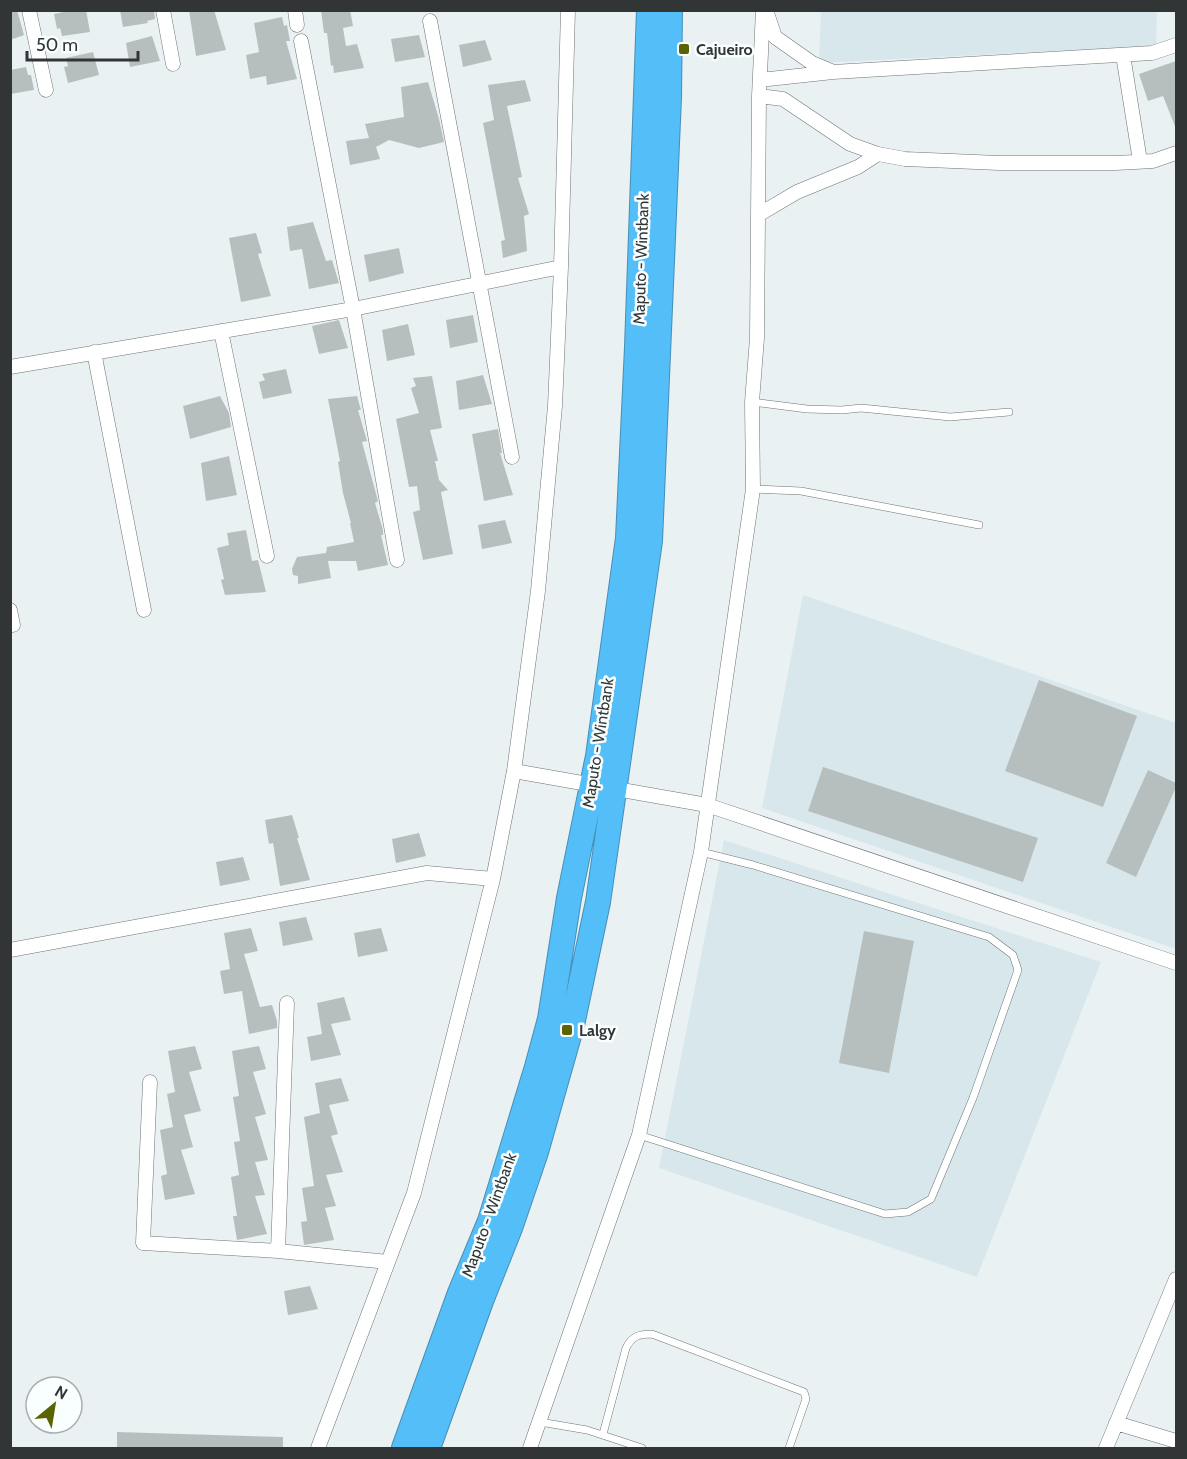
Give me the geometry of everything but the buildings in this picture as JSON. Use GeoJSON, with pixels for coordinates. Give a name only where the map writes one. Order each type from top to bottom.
{"type":"FeatureCollection","features":[{"type":"Feature","properties":{"kind":"highway","name":"Maputo - Wintbank"},"geometry":{"type":"LineString","coordinates":[[428,1449],[510,1228],[559,1073],[598,902],[604,787],[628,538],[649,10]]}},
{"type":"Feature","properties":{"kind":"highway","name":"Maputo - Wintbank"},"geometry":{"type":"LineString","coordinates":[[404,1449],[460,1293],[490,1221],[550,1019],[569,898],[604,787],[650,541],[669,97],[669,10]]}},
{"type":"Feature","properties":{"kind":"street"},"geometry":{"type":"LineString","coordinates":[[29,10],[46,90]]}},
{"type":"Feature","properties":{"kind":"street"},"geometry":{"type":"LineString","coordinates":[[163,10],[173,64]]}},
{"type":"Feature","properties":{"kind":"street"},"geometry":{"type":"LineString","coordinates":[[295,10],[297,25]]}},
{"type":"Feature","properties":{"kind":"street"},"geometry":{"type":"LineString","coordinates":[[318,1449],[414,1193],[494,879],[514,771],[538,591],[555,406],[568,10]]}},
{"type":"Feature","properties":{"kind":"street"},"geometry":{"type":"LineString","coordinates":[[764,10],[776,37],[812,63],[833,72]]}},
{"type":"Feature","properties":{"kind":"street"},"geometry":{"type":"LineString","coordinates":[[530,1449],[639,1135],[700,852],[753,489],[752,402],[757,338],[759,96],[764,10]]}},
{"type":"Feature","properties":{"kind":"street"},"geometry":{"type":"LineString","coordinates":[[429,21],[512,457]]}},
{"type":"Feature","properties":{"kind":"street"},"geometry":{"type":"LineString","coordinates":[[301,41],[353,309],[397,560]]}},
{"type":"Feature","properties":{"kind":"street"},"geometry":{"type":"LineString","coordinates":[[760,80],[833,72],[1152,53],[1176,45]]}},
{"type":"Feature","properties":{"kind":"street"},"geometry":{"type":"LineString","coordinates":[[1123,55],[1140,161]]}},
{"type":"Feature","properties":{"kind":"street"},"geometry":{"type":"LineString","coordinates":[[759,96],[783,99],[850,144],[878,154],[905,159],[999,163],[1154,161],[1176,153]]}},
{"type":"Feature","properties":{"kind":"street"},"geometry":{"type":"LineString","coordinates":[[758,215],[797,192],[858,167],[878,154]]}},
{"type":"Feature","properties":{"kind":"street"},"geometry":{"type":"LineString","coordinates":[[10,367],[353,309],[561,267]]}},
{"type":"Feature","properties":{"kind":"street"},"geometry":{"type":"LineString","coordinates":[[221,331],[267,556]]}},
{"type":"Feature","properties":{"kind":"street"},"geometry":{"type":"LineString","coordinates":[[94,352],[144,610]]}},
{"type":"Feature","properties":{"kind":"street"},"geometry":{"type":"LineString","coordinates":[[10,610],[13,625]]}},
{"type":"Feature","properties":{"kind":"street"},"geometry":{"type":"LineString","coordinates":[[514,771],[707,806],[1176,963]]}},
{"type":"Feature","properties":{"kind":"street"},"geometry":{"type":"LineString","coordinates":[[10,950],[427,873],[494,879]]}},
{"type":"Feature","properties":{"kind":"street"},"geometry":{"type":"LineString","coordinates":[[278,1251],[287,1003]]}},
{"type":"Feature","properties":{"kind":"street"},"geometry":{"type":"LineString","coordinates":[[150,1082],[143,1243],[278,1251],[388,1262]]}},
{"type":"Feature","properties":{"kind":"street"},"geometry":{"type":"LineString","coordinates":[[1106,1449],[1176,1279]]}},
{"type":"Feature","properties":{"kind":"street"},"geometry":{"type":"LineString","coordinates":[[1116,1423],[1176,1441]]}},
{"type":"Feature","properties":{"kind":"lane"},"geometry":{"type":"LineString","coordinates":[[752,402],[807,409],[861,408],[950,417],[1009,412]]}},
{"type":"Feature","properties":{"kind":"lane"},"geometry":{"type":"LineString","coordinates":[[753,489],[801,491],[979,525]]}},
{"type":"Feature","properties":{"kind":"lane"},"geometry":{"type":"LineString","coordinates":[[639,1135],[885,1214],[908,1212],[931,1198],[973,1098],[1018,970],[1013,955],[989,937],[753,865],[700,852]]}},
{"type":"Feature","properties":{"kind":"lane"},"geometry":{"type":"LineString","coordinates":[[603,1434],[626,1348],[630,1340],[637,1335],[652,1334],[804,1392],[806,1399],[789,1449]]}},
{"type":"Feature","properties":{"kind":"lane"},"geometry":{"type":"LineString","coordinates":[[540,1422],[603,1434],[642,1449]]}},
{"type":"Feature","properties":{"kind":"shaded area"},"geometry":{"type":"Polygon","coordinates":[[[821,11],[1157,11],[1156,46],[819,63],[821,11]]]}},
{"type":"Feature","properties":{"kind":"shaded area"},"geometry":{"type":"Polygon","coordinates":[[[803,595],[1176,723],[1176,949],[762,808],[803,595]]]}},
{"type":"Feature","properties":{"kind":"shaded area"},"geometry":{"type":"Polygon","coordinates":[[[724,840],[1101,962],[977,1277],[659,1168],[724,840]]]}},
{"type":"Feature","properties":{"kind":"place","name":"Cajueiro"},"geometry":{"type":"Point","coordinates":[684,49]}},
{"type":"Feature","properties":{"kind":"place","name":"Lalgy"},"geometry":{"type":"Point","coordinates":[567,1030]}}]}
